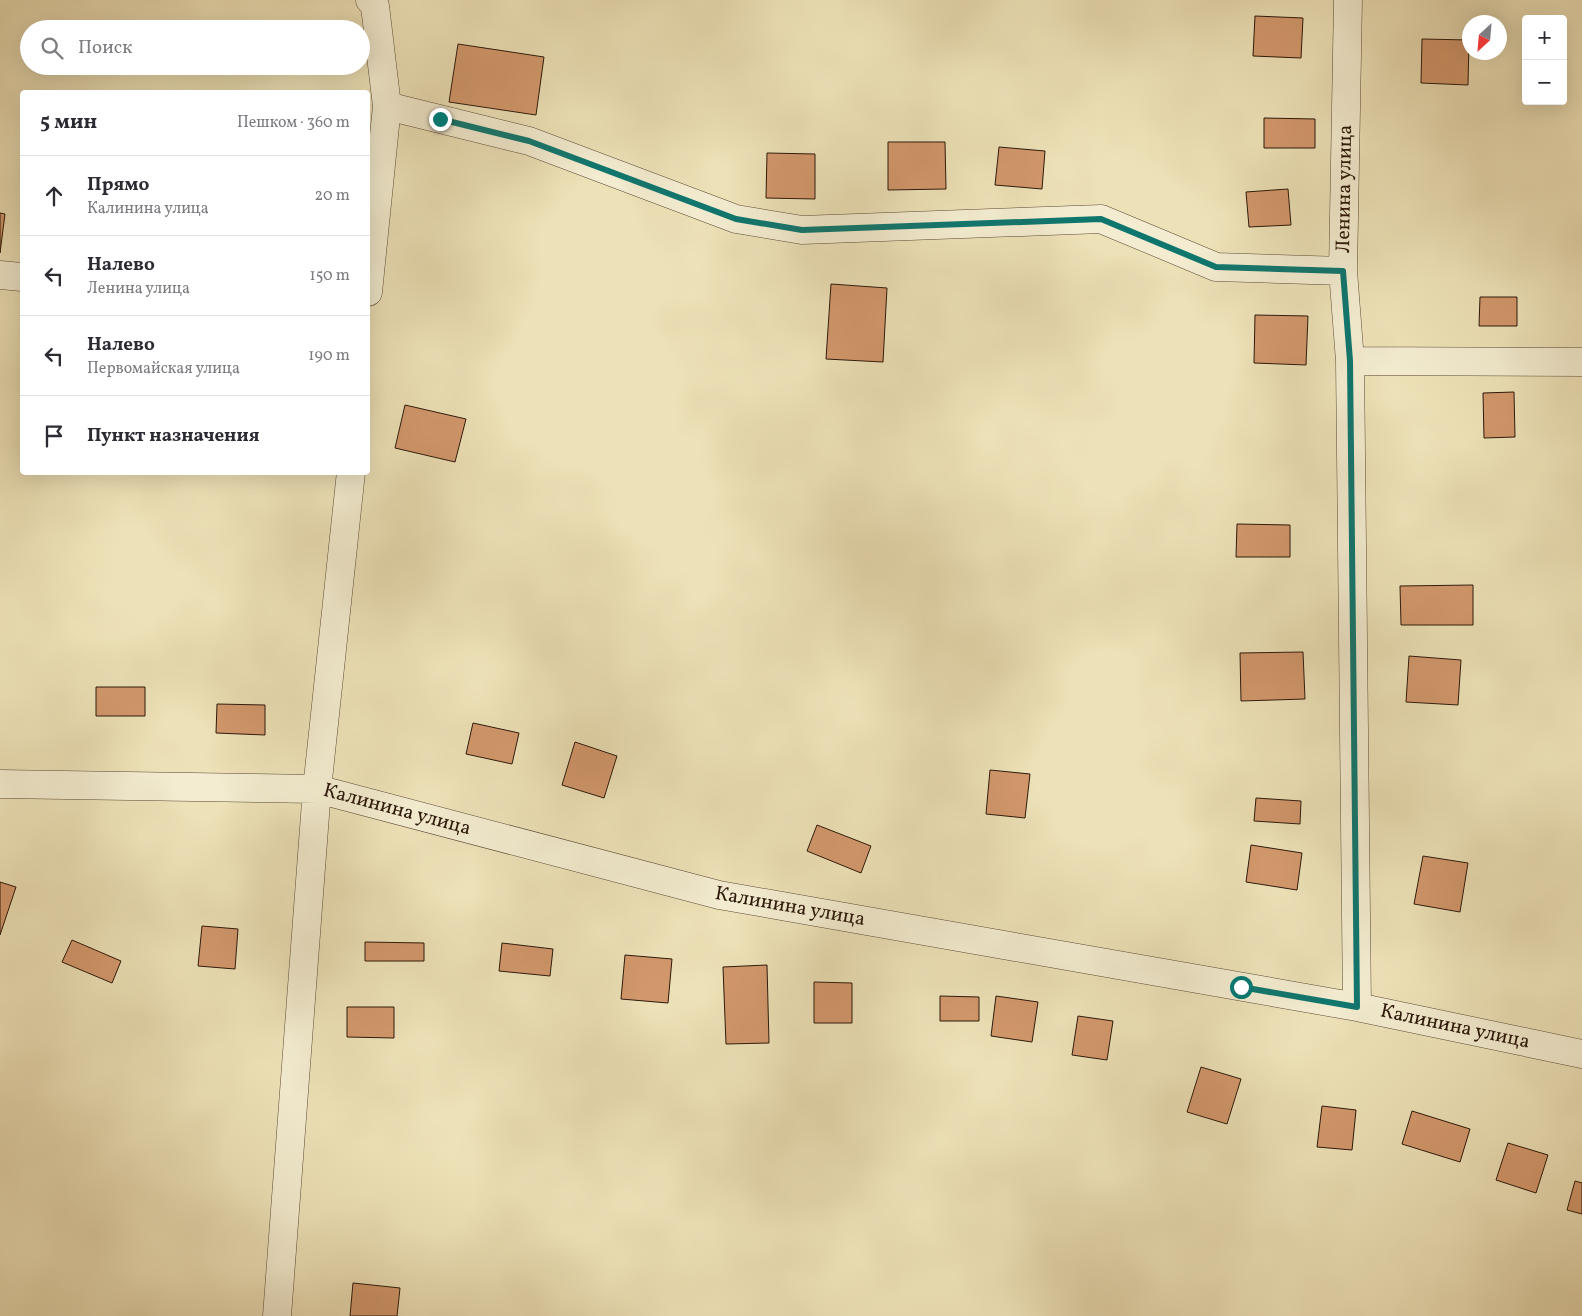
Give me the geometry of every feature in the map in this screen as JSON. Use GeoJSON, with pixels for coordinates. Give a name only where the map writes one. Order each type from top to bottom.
{"type":"FeatureCollection","features":[{"type":"Feature","properties":{"kind":"street"},"geometry":{"type":"LineString","coordinates":[[370,0],[374,6],[386,106],[370,271]]}},
{"type":"Feature","properties":{"kind":"street","name":"Ленина улица"},"geometry":{"type":"LineString","coordinates":[[1348,0],[1343,271],[1350,361],[1357,1007]]}},
{"type":"Feature","properties":{"kind":"street"},"geometry":{"type":"LineString","coordinates":[[386,106],[529,141],[736,219],[802,230],[1101,219],[1216,267],[1343,271]]}},
{"type":"Feature","properties":{"kind":"street"},"geometry":{"type":"LineString","coordinates":[[0,275],[20,277]]}},
{"type":"Feature","properties":{"kind":"street"},"geometry":{"type":"LineString","coordinates":[[1350,361],[1582,362]]}},
{"type":"Feature","properties":{"kind":"street"},"geometry":{"type":"LineString","coordinates":[[277,1316],[317,789],[351,475]]}},
{"type":"Feature","properties":{"kind":"street","name":"Калинина улица"},"geometry":{"type":"LineString","coordinates":[[0,784],[317,789],[719,895],[1357,1007],[1582,1054]]}},
{"type":"Feature","properties":{"kind":"building"},"geometry":{"type":"Polygon","coordinates":[[[1255,16],[1303,18],[1301,58],[1253,56],[1255,16]]]}},
{"type":"Feature","properties":{"kind":"building"},"geometry":{"type":"Polygon","coordinates":[[[1422,39],[1462,40],[1462,60],[1469,60],[1468,85],[1421,83],[1422,39]]]}},
{"type":"Feature","properties":{"kind":"building"},"geometry":{"type":"Polygon","coordinates":[[[458,44],[544,57],[536,115],[449,102],[458,44]]]}},
{"type":"Feature","properties":{"kind":"building"},"geometry":{"type":"Polygon","coordinates":[[[1264,118],[1315,119],[1315,148],[1264,148],[1264,118]]]}},
{"type":"Feature","properties":{"kind":"building"},"geometry":{"type":"Polygon","coordinates":[[[888,142],[945,142],[946,189],[888,190],[888,142]]]}},
{"type":"Feature","properties":{"kind":"building"},"geometry":{"type":"Polygon","coordinates":[[[999,147],[1045,151],[1042,189],[995,185],[999,147]]]}},
{"type":"Feature","properties":{"kind":"building"},"geometry":{"type":"Polygon","coordinates":[[[767,153],[815,154],[815,199],[766,198],[767,153]]]}},
{"type":"Feature","properties":{"kind":"building"},"geometry":{"type":"Polygon","coordinates":[[[1288,189],[1291,225],[1249,227],[1246,192],[1288,189]]]}},
{"type":"Feature","properties":{"kind":"building"},"geometry":{"type":"Polygon","coordinates":[[[0,213],[5,214],[0,253],[0,213]]]}},
{"type":"Feature","properties":{"kind":"building"},"geometry":{"type":"Polygon","coordinates":[[[831,284],[887,288],[883,362],[826,359],[831,284]]]}},
{"type":"Feature","properties":{"kind":"building"},"geometry":{"type":"Polygon","coordinates":[[[1480,297],[1517,297],[1517,326],[1479,326],[1480,297]]]}},
{"type":"Feature","properties":{"kind":"building"},"geometry":{"type":"Polygon","coordinates":[[[1255,315],[1308,316],[1306,365],[1254,363],[1255,315]]]}},
{"type":"Feature","properties":{"kind":"building"},"geometry":{"type":"Polygon","coordinates":[[[1514,392],[1515,437],[1484,438],[1483,393],[1514,392]]]}},
{"type":"Feature","properties":{"kind":"building"},"geometry":{"type":"Polygon","coordinates":[[[405,405],[466,419],[455,462],[395,448],[405,405]]]}},
{"type":"Feature","properties":{"kind":"building"},"geometry":{"type":"Polygon","coordinates":[[[1237,524],[1290,525],[1290,557],[1236,557],[1237,524]]]}},
{"type":"Feature","properties":{"kind":"building"},"geometry":{"type":"Polygon","coordinates":[[[1473,585],[1473,625],[1401,625],[1400,586],[1473,585]]]}},
{"type":"Feature","properties":{"kind":"building"},"geometry":{"type":"Polygon","coordinates":[[[1303,652],[1305,699],[1241,701],[1240,653],[1303,652]]]}},
{"type":"Feature","properties":{"kind":"building"},"geometry":{"type":"Polygon","coordinates":[[[1409,656],[1461,660],[1458,705],[1406,702],[1409,656]]]}},
{"type":"Feature","properties":{"kind":"building"},"geometry":{"type":"Polygon","coordinates":[[[96,687],[145,687],[145,716],[96,716],[96,687]]]}},
{"type":"Feature","properties":{"kind":"building"},"geometry":{"type":"Polygon","coordinates":[[[217,704],[265,705],[265,735],[216,733],[217,704]]]}},
{"type":"Feature","properties":{"kind":"building"},"geometry":{"type":"Polygon","coordinates":[[[473,723],[519,733],[512,764],[466,754],[473,723]]]}},
{"type":"Feature","properties":{"kind":"building"},"geometry":{"type":"Polygon","coordinates":[[[575,742],[617,756],[604,798],[562,785],[575,742]]]}},
{"type":"Feature","properties":{"kind":"building"},"geometry":{"type":"Polygon","coordinates":[[[990,770],[1030,774],[1025,818],[986,814],[990,770]]]}},
{"type":"Feature","properties":{"kind":"building"},"geometry":{"type":"Polygon","coordinates":[[[1256,798],[1301,801],[1300,824],[1254,821],[1256,798]]]}},
{"type":"Feature","properties":{"kind":"building"},"geometry":{"type":"Polygon","coordinates":[[[817,825],[871,846],[861,873],[807,851],[817,825]]]}},
{"type":"Feature","properties":{"kind":"building"},"geometry":{"type":"Polygon","coordinates":[[[1251,845],[1302,853],[1297,890],[1246,882],[1251,845]]]}},
{"type":"Feature","properties":{"kind":"building"},"geometry":{"type":"Polygon","coordinates":[[[1423,856],[1468,863],[1460,912],[1414,904],[1423,856]]]}},
{"type":"Feature","properties":{"kind":"building"},"geometry":{"type":"Polygon","coordinates":[[[0,882],[16,887],[0,935],[0,882]]]}},
{"type":"Feature","properties":{"kind":"building"},"geometry":{"type":"Polygon","coordinates":[[[202,926],[238,929],[235,969],[198,966],[202,926]]]}},
{"type":"Feature","properties":{"kind":"building"},"geometry":{"type":"Polygon","coordinates":[[[72,940],[121,961],[112,983],[62,962],[72,940]]]}},
{"type":"Feature","properties":{"kind":"building"},"geometry":{"type":"Polygon","coordinates":[[[365,942],[424,943],[424,961],[365,961],[365,942]]]}},
{"type":"Feature","properties":{"kind":"building"},"geometry":{"type":"Polygon","coordinates":[[[502,943],[553,949],[550,976],[499,971],[502,943]]]}},
{"type":"Feature","properties":{"kind":"building"},"geometry":{"type":"Polygon","coordinates":[[[625,955],[672,959],[668,1003],[621,999],[625,955]]]}},
{"type":"Feature","properties":{"kind":"building"},"geometry":{"type":"Polygon","coordinates":[[[767,965],[769,1043],[726,1044],[723,967],[767,965]]]}},
{"type":"Feature","properties":{"kind":"building"},"geometry":{"type":"Polygon","coordinates":[[[814,982],[852,983],[852,1023],[814,1023],[814,982]]]}},
{"type":"Feature","properties":{"kind":"building"},"geometry":{"type":"Polygon","coordinates":[[[940,996],[979,997],[979,1021],[940,1021],[940,996]]]}},
{"type":"Feature","properties":{"kind":"building"},"geometry":{"type":"Polygon","coordinates":[[[996,996],[1038,1002],[1032,1042],[991,1036],[996,996]]]}},
{"type":"Feature","properties":{"kind":"building"},"geometry":{"type":"Polygon","coordinates":[[[347,1007],[394,1007],[394,1038],[347,1037],[347,1007]]]}},
{"type":"Feature","properties":{"kind":"building"},"geometry":{"type":"Polygon","coordinates":[[[1078,1016],[1113,1021],[1107,1060],[1072,1055],[1078,1016]]]}},
{"type":"Feature","properties":{"kind":"building"},"geometry":{"type":"Polygon","coordinates":[[[1201,1067],[1241,1079],[1227,1124],[1187,1112],[1201,1067]]]}},
{"type":"Feature","properties":{"kind":"building"},"geometry":{"type":"Polygon","coordinates":[[[1322,1106],[1356,1110],[1352,1150],[1317,1147],[1322,1106]]]}},
{"type":"Feature","properties":{"kind":"building"},"geometry":{"type":"Polygon","coordinates":[[[1412,1111],[1470,1129],[1460,1162],[1402,1144],[1412,1111]]]}},
{"type":"Feature","properties":{"kind":"building"},"geometry":{"type":"Polygon","coordinates":[[[1508,1143],[1548,1155],[1536,1193],[1496,1180],[1508,1143]]]}},
{"type":"Feature","properties":{"kind":"building"},"geometry":{"type":"Polygon","coordinates":[[[1575,1181],[1582,1183],[1582,1214],[1567,1210],[1575,1181]]]}},
{"type":"Feature","properties":{"kind":"building"},"geometry":{"type":"Polygon","coordinates":[[[353,1283],[400,1288],[397,1316],[350,1316],[353,1283]]]}},
{"type":"Feature","properties":{"kind":"route"},"geometry":{"type":"LineString","coordinates":[[440,119],[529,141],[736,219],[802,230],[1101,219],[1216,267],[1343,271],[1350,361],[1357,1007],[1241,987]]}}]}
